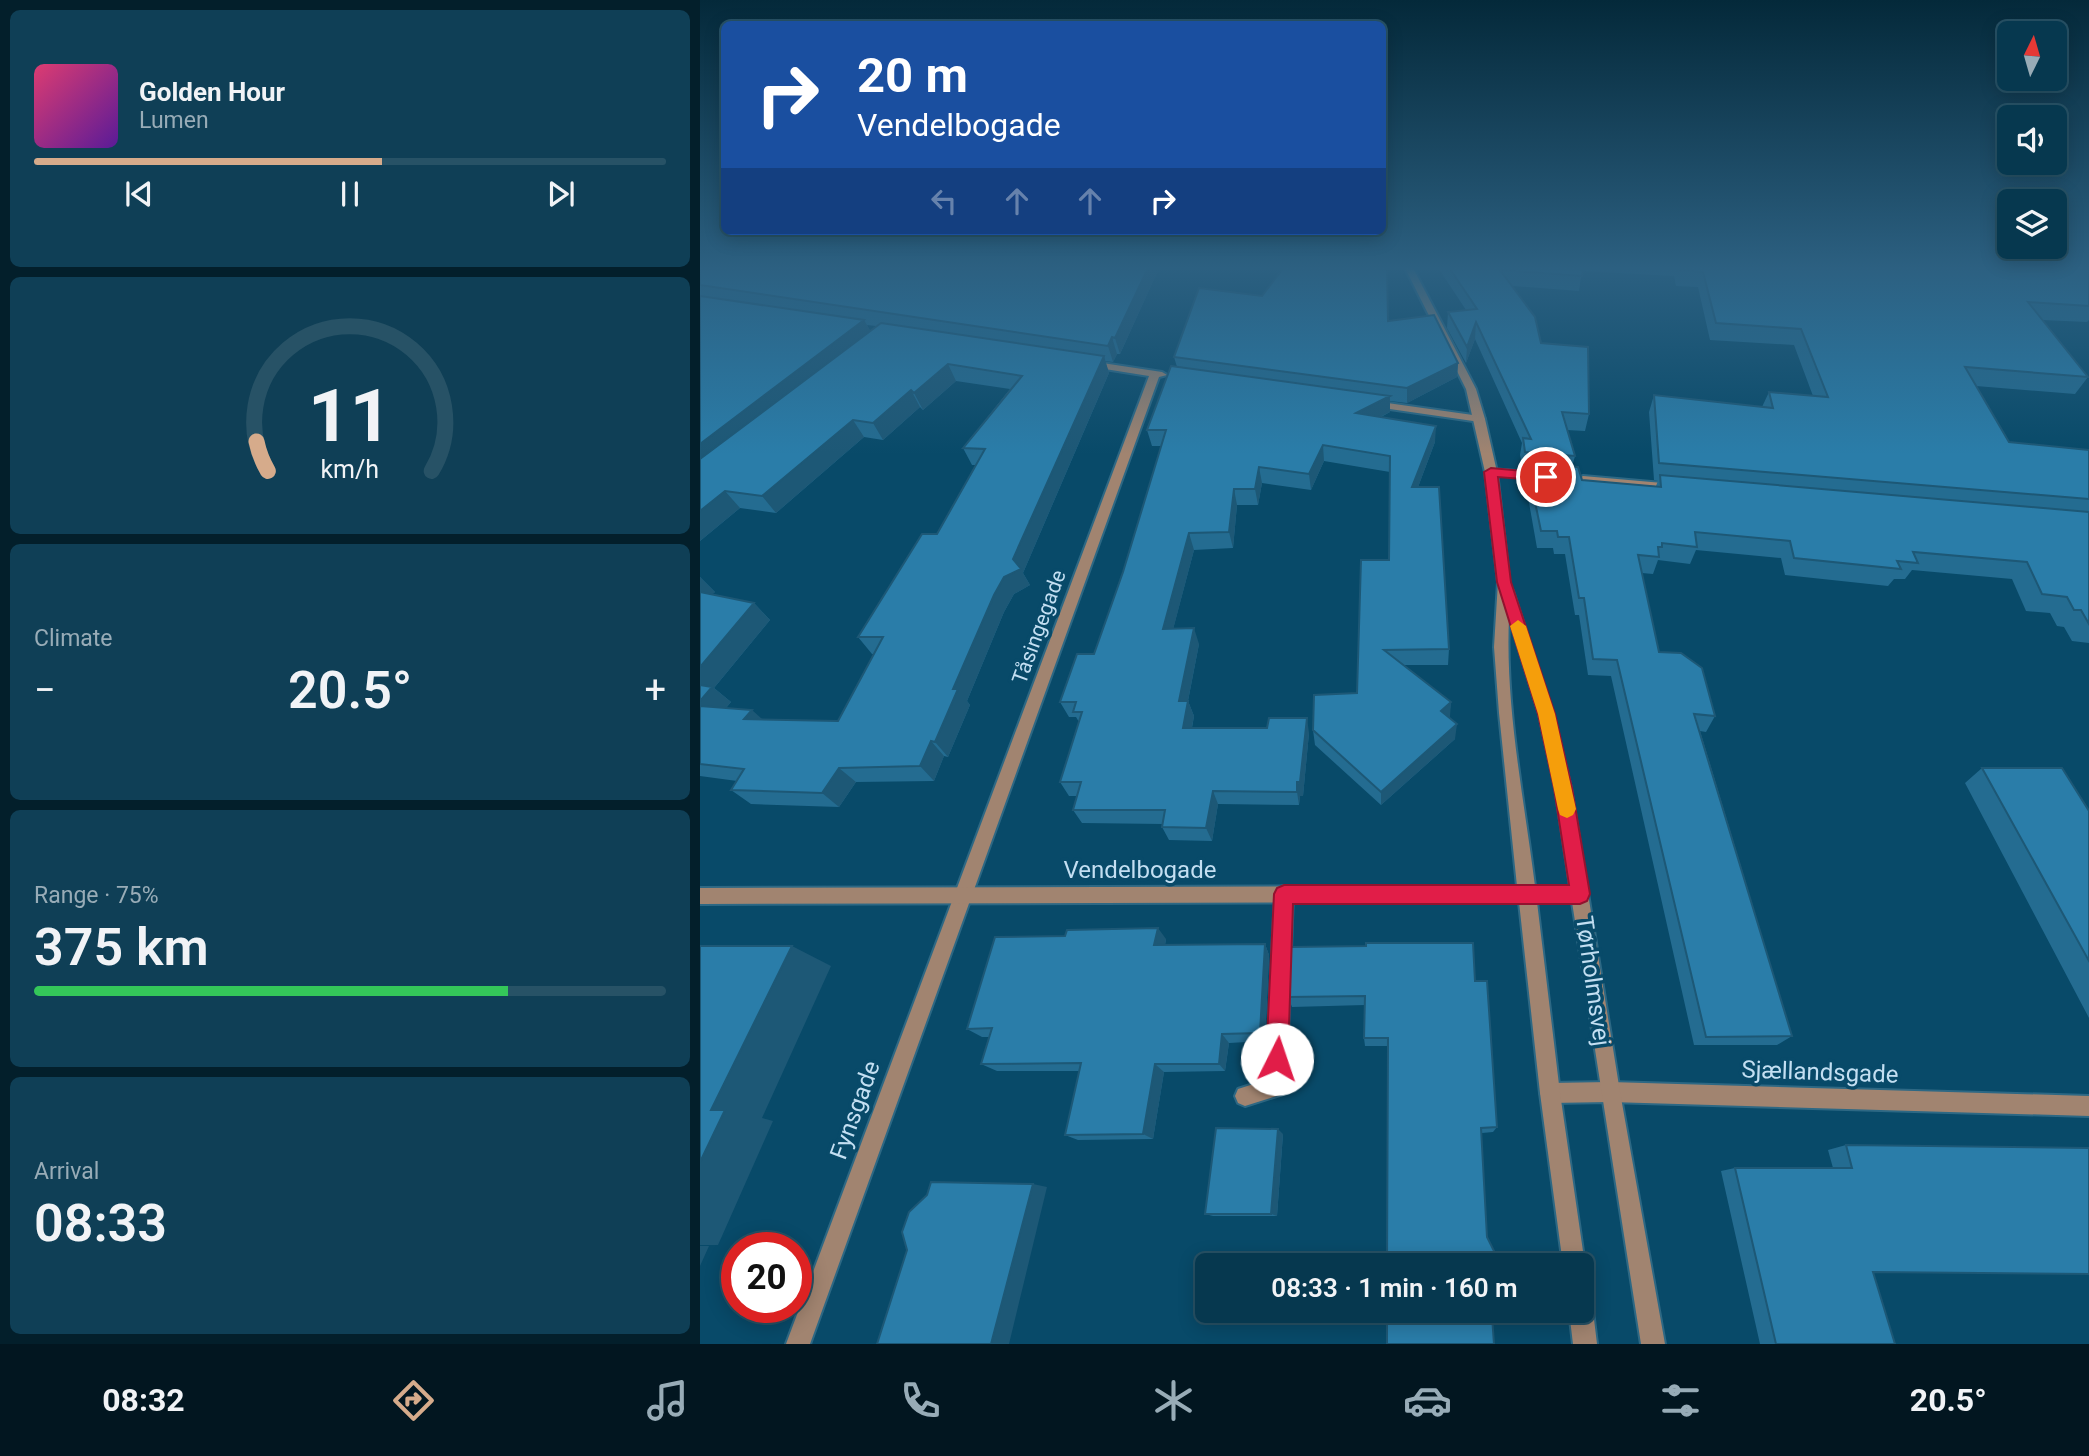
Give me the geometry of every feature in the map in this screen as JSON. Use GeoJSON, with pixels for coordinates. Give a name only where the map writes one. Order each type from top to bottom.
{"type":"FeatureCollection","features":[{"type":"Feature","properties":{"kind":"street","name":"Tørholmsvej"},"geometry":{"type":"LineString","coordinates":[[1442,329],[1461,365],[1480,418],[1491,472],[1504,582],[1501,648],[1503,674],[1550,1093],[1572,1253]]}},
{"type":"Feature","properties":{"kind":"street","name":"Tåsingegade"},"geometry":{"type":"LineString","coordinates":[[962,894],[1161,375],[1075,361]]}},
{"type":"Feature","properties":{"kind":"street"},"geometry":{"type":"LineString","coordinates":[[1358,402],[1480,418]]}},
{"type":"Feature","properties":{"kind":"street"},"geometry":{"type":"LineString","coordinates":[[1491,472],[1560,478]]}},
{"type":"Feature","properties":{"kind":"street"},"geometry":{"type":"LineString","coordinates":[[1574,479],[1685,489]]}},
{"type":"Feature","properties":{"kind":"street","name":"Tørholmsvej"},"geometry":{"type":"LineString","coordinates":[[1504,582],[1546,714],[1563,788],[1610,1092],[1653,1344]]}},
{"type":"Feature","properties":{"kind":"street","name":"Fynsgade"},"geometry":{"type":"LineString","coordinates":[[798,1344],[962,894]]}},
{"type":"Feature","properties":{"kind":"street"},"geometry":{"type":"LineString","coordinates":[[1245,1096],[1276,1087],[1284,894]]}},
{"type":"Feature","properties":{"kind":"street","name":"Vendelbogade"},"geometry":{"type":"LineString","coordinates":[[700,896],[1580,894]]}},
{"type":"Feature","properties":{"kind":"street","name":"Sjællandsgade"},"geometry":{"type":"LineString","coordinates":[[1550,1093],[1610,1092],[2089,1106]]}},
{"type":"Feature","properties":{"kind":"street"},"geometry":{"type":"LineString","coordinates":[[1582,1323],[1585,1344]]}},
{"type":"Feature","properties":{"kind":"building"},"geometry":{"type":"Polygon","coordinates":[[[700,329],[852,329],[700,444],[700,329]]]}},
{"type":"Feature","properties":{"kind":"building"},"geometry":{"type":"Polygon","coordinates":[[[873,329],[920,329],[1104,356],[1013,559],[1021,569],[1004,577],[994,595],[953,689],[958,689],[935,742],[931,741],[920,766],[839,768],[822,793],[731,790],[744,769],[700,764],[700,706],[752,710],[744,719],[838,721],[883,637],[858,637],[922,534],[937,534],[985,449],[963,448],[1022,376],[948,364],[914,393],[911,390],[873,423],[853,420],[762,496],[725,491],[700,511],[700,459],[873,329]]]}},
{"type":"Feature","properties":{"kind":"building"},"geometry":{"type":"Polygon","coordinates":[[[992,329],[1119,329],[1108,346],[992,329]]]}},
{"type":"Feature","properties":{"kind":"building"},"geometry":{"type":"Polygon","coordinates":[[[1184,329],[1441,329],[1458,363],[1407,388],[1174,357],[1184,329]]]}},
{"type":"Feature","properties":{"kind":"building"},"geometry":{"type":"Polygon","coordinates":[[[1457,329],[1474,329],[1467,347],[1457,329]]]}},
{"type":"Feature","properties":{"kind":"building"},"geometry":{"type":"Polygon","coordinates":[[[1479,329],[1538,329],[1541,343],[1588,347],[1589,414],[1562,412],[1575,456],[1525,452],[1523,438],[1531,439],[1479,329]]]}},
{"type":"Feature","properties":{"kind":"building"},"geometry":{"type":"Polygon","coordinates":[[[1797,329],[2049,329],[2088,377],[1965,367],[2009,442],[2089,450],[2089,499],[1659,463],[1654,395],[1773,408],[1769,392],[1828,397],[1801,329],[1797,329]]]}},
{"type":"Feature","properties":{"kind":"building"},"geometry":{"type":"Polygon","coordinates":[[[1171,366],[1390,396],[1356,413],[1436,426],[1412,487],[1439,487],[1449,649],[1384,650],[1451,702],[1441,711],[1457,724],[1381,792],[1313,730],[1314,695],[1357,693],[1361,560],[1389,560],[1390,456],[1323,445],[1309,474],[1259,467],[1255,489],[1234,489],[1229,532],[1189,533],[1163,629],[1194,628],[1179,701],[1188,701],[1183,728],[1267,728],[1269,718],[1307,718],[1297,792],[1213,791],[1206,828],[1162,827],[1165,810],[1073,810],[1081,782],[1060,782],[1082,712],[1073,712],[1076,702],[1060,702],[1077,654],[1094,654],[1123,572],[1166,430],[1147,430],[1171,366]]]}},
{"type":"Feature","properties":{"kind":"building"},"geometry":{"type":"Polygon","coordinates":[[[1527,463],[1578,467],[1582,480],[1661,487],[1660,475],[2089,512],[2089,624],[2081,610],[2074,610],[2067,597],[2042,594],[2027,562],[1913,552],[1918,563],[1897,561],[1901,569],[1794,558],[1790,541],[1695,532],[1697,547],[1662,543],[1662,547],[1658,547],[1659,557],[1638,555],[1659,652],[1681,653],[1702,668],[1715,716],[1694,714],[1792,1036],[1706,1037],[1617,660],[1593,659],[1584,598],[1579,598],[1569,537],[1558,537],[1557,531],[1541,531],[1527,463]]]}},
{"type":"Feature","properties":{"kind":"building"},"geometry":{"type":"Polygon","coordinates":[[[700,592],[754,603],[700,667],[700,592]]]}},
{"type":"Feature","properties":{"kind":"building"},"geometry":{"type":"Polygon","coordinates":[[[700,685],[712,687],[700,701],[700,685]]]}},
{"type":"Feature","properties":{"kind":"building"},"geometry":{"type":"Polygon","coordinates":[[[1982,768],[2062,768],[2089,811],[2089,961],[1982,768]]]}},
{"type":"Feature","properties":{"kind":"building"},"geometry":{"type":"Polygon","coordinates":[[[1158,928],[1154,945],[1265,944],[1260,1033],[1222,1034],[1219,1064],[1155,1064],[1143,1134],[1065,1135],[1081,1063],[981,1064],[992,1028],[967,1029],[995,937],[1065,936],[1067,930],[1158,928]]]}},
{"type":"Feature","properties":{"kind":"building"},"geometry":{"type":"Polygon","coordinates":[[[1366,943],[1473,943],[1475,981],[1487,981],[1497,1127],[1481,1128],[1487,1237],[1495,1253],[1387,1253],[1388,1038],[1364,1038],[1365,996],[1288,997],[1290,947],[1366,946],[1366,943]]]}},
{"type":"Feature","properties":{"kind":"building"},"geometry":{"type":"Polygon","coordinates":[[[700,946],[792,946],[711,1110],[725,1110],[700,1162],[700,946]]]}},
{"type":"Feature","properties":{"kind":"building"},"geometry":{"type":"Polygon","coordinates":[[[1216,1128],[1278,1129],[1271,1214],[1205,1214],[1216,1128]]]}},
{"type":"Feature","properties":{"kind":"building"},"geometry":{"type":"Polygon","coordinates":[[[1846,1145],[2089,1148],[2089,1274],[1873,1272],[1895,1344],[1776,1344],[1735,1168],[1852,1168],[1846,1145]]]}},
{"type":"Feature","properties":{"kind":"building"},"geometry":{"type":"Polygon","coordinates":[[[931,1182],[1033,1184],[991,1344],[877,1344],[907,1250],[902,1232],[909,1212],[927,1195],[931,1182]]]}},
{"type":"Feature","properties":{"kind":"building"},"geometry":{"type":"Polygon","coordinates":[[[1387,1323],[1492,1323],[1494,1344],[1387,1344],[1387,1323]]]}},
{"type":"Feature","properties":{"kind":"slow traffic"},"geometry":{"type":"LineString","coordinates":[[1518,626],[1546,714],[1567,809]]}},
{"type":"Feature","properties":{"kind":"route"},"geometry":{"type":"LineString","coordinates":[[1277,1059],[1284,894],[1580,894],[1563,788],[1546,714],[1504,582],[1491,472],[1546,477]]}}]}
